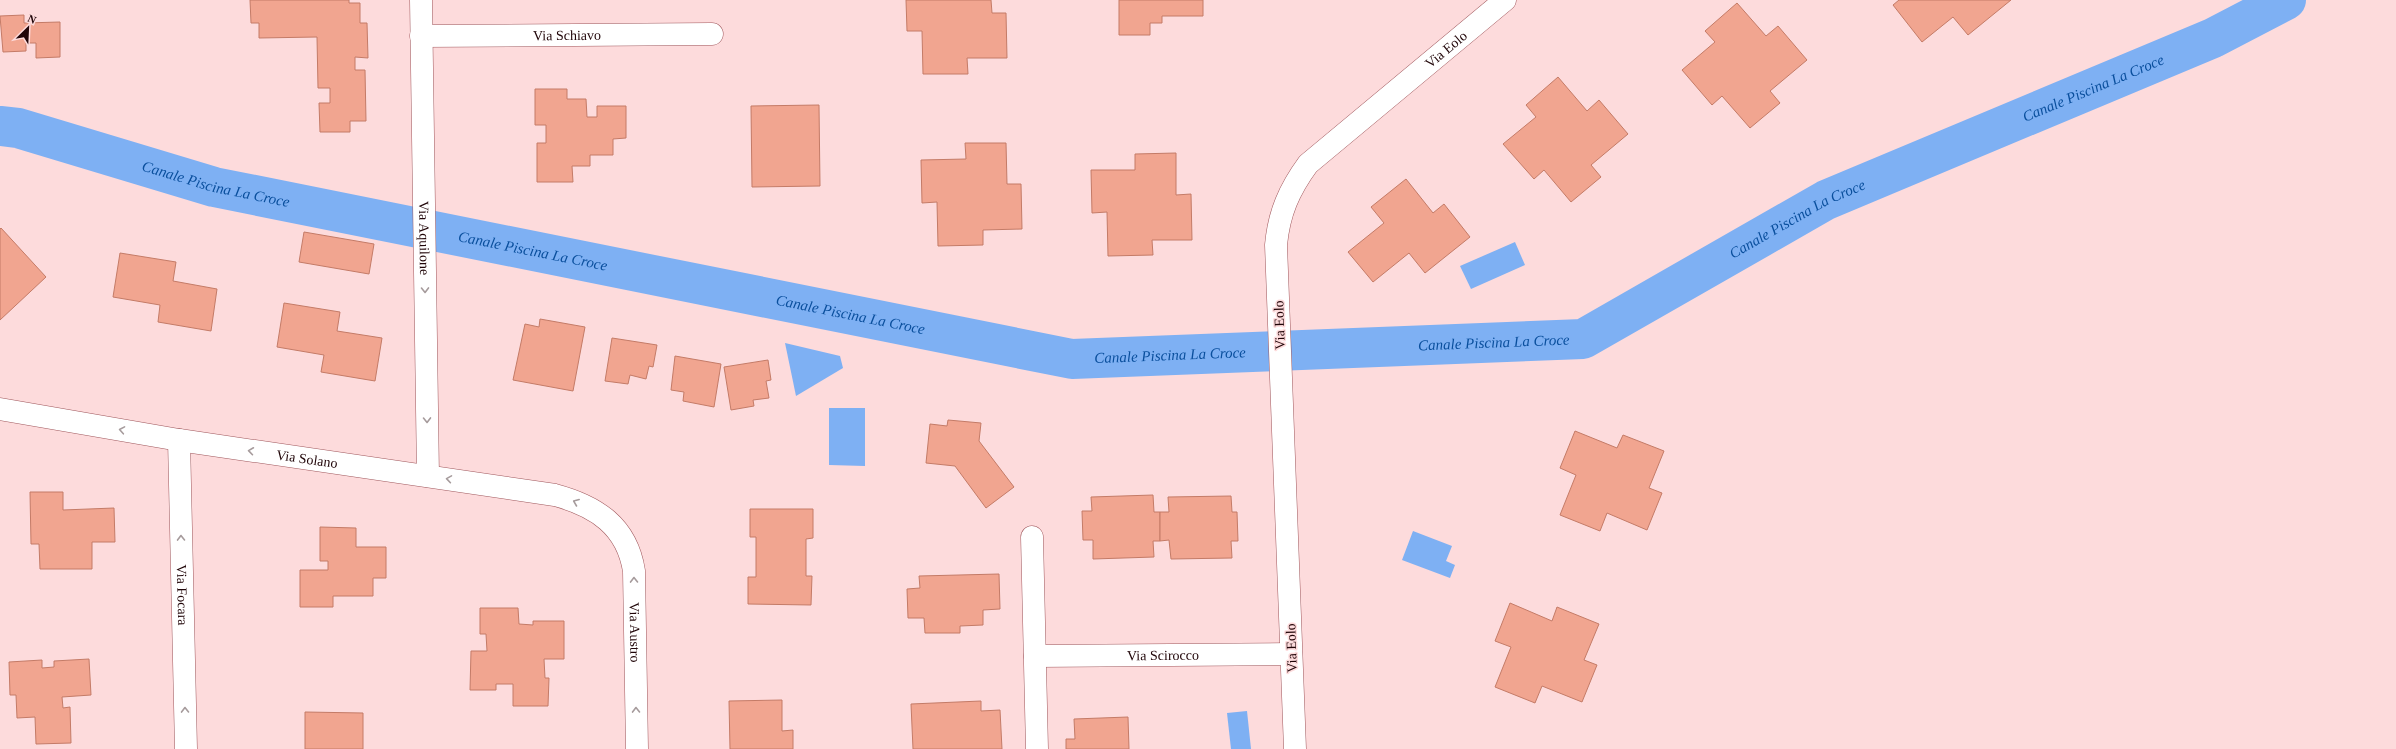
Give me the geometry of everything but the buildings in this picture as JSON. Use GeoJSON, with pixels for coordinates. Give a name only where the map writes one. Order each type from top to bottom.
{"type":"FeatureCollection","features":[{"type":"Feature","properties":{"kind":"street","name":"Via Aquilone"},"geometry":{"type":"LineString","coordinates":[[421,0],[428,476]]}},
{"type":"Feature","properties":{"kind":"street","name":"Via Eolo"},"geometry":{"type":"LineString","coordinates":[[1294,749],[1277,230],[1284,203],[1297,178],[1308,164],[1502,1]]}},
{"type":"Feature","properties":{"kind":"street","name":"Via Schiavo"},"geometry":{"type":"LineString","coordinates":[[421,36],[712,34]]}},
{"type":"Feature","properties":{"kind":"street","name":"Via Solano"},"geometry":{"type":"LineString","coordinates":[[0,408],[180,440],[554,495],[586,506],[610,522]]}},
{"type":"Feature","properties":{"kind":"street","name":"Via Focara"},"geometry":{"type":"LineString","coordinates":[[180,440],[186,749]]}},
{"type":"Feature","properties":{"kind":"street","name":"Via Austro"},"geometry":{"type":"LineString","coordinates":[[610,522],[627,545],[634,571],[637,749]]}},
{"type":"Feature","properties":{"kind":"street"},"geometry":{"type":"LineString","coordinates":[[1032,537],[1037,749]]}},
{"type":"Feature","properties":{"kind":"street","name":"Via Scirocco"},"geometry":{"type":"LineString","coordinates":[[1035,656],[1291,654]]}},
{"type":"Feature","properties":{"kind":"water"},"geometry":{"type":"Polygon","coordinates":[[[1515,242],[1525,265],[1471,289],[1460,266],[1515,242]]]}},
{"type":"Feature","properties":{"kind":"water"},"geometry":{"type":"Polygon","coordinates":[[[785,343],[840,356],[843,368],[796,396],[785,343]]]}},
{"type":"Feature","properties":{"kind":"water"},"geometry":{"type":"Polygon","coordinates":[[[829,408],[865,408],[865,466],[829,465],[829,408]]]}},
{"type":"Feature","properties":{"kind":"water"},"geometry":{"type":"Polygon","coordinates":[[[1413,531],[1452,546],[1446,561],[1455,565],[1450,578],[1402,560],[1413,531]]]}},
{"type":"Feature","properties":{"kind":"water"},"geometry":{"type":"Polygon","coordinates":[[[1247,711],[1251,749],[1231,749],[1227,713],[1247,711]]]}},
{"type":"Feature","properties":{"kind":"waterway","name":"Canale Piscina La Croce"},"geometry":{"type":"LineString","coordinates":[[0,126],[18,128],[214,187],[1072,359],[1583,339],[1826,200],[2213,38],[2286,0]]}}]}
